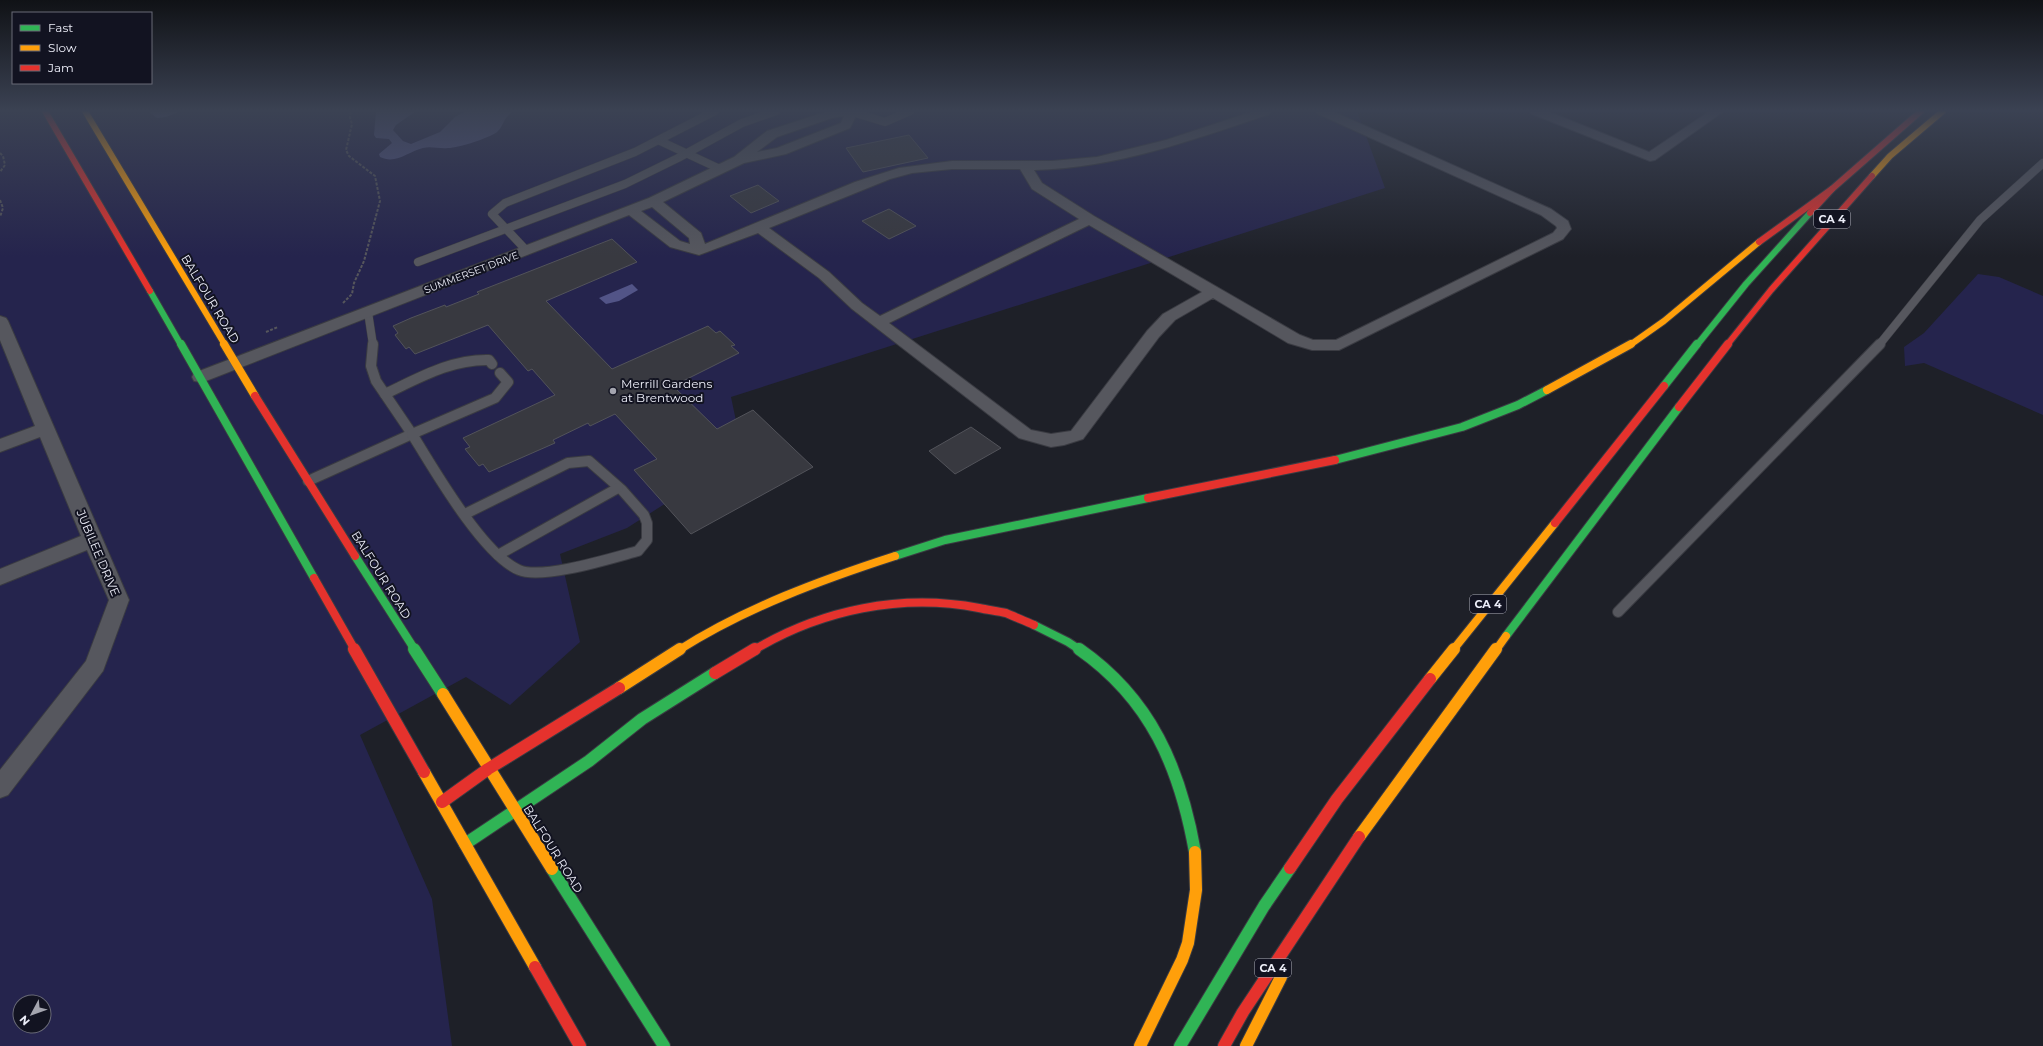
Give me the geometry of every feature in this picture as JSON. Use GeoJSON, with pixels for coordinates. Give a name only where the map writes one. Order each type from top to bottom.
{"type":"FeatureCollection","features":[{"type":"Feature","properties":{"kind":"main road"},"geometry":{"type":"LineString","coordinates":[[73,160],[200,377],[361,663],[442,802],[580,1046]]}},
{"type":"Feature","properties":{"kind":"main road","name":"BALFOUR ROAD"},"geometry":{"type":"LineString","coordinates":[[114,160],[234,364],[515,812],[664,1046]]}},
{"type":"Feature","properties":{"kind":"main road","name":"CA 4"},"geometry":{"type":"LineString","coordinates":[[1180,1046],[1264,906],[1337,799],[1407,707],[1750,279],[1832,189],[1865,160]]}},
{"type":"Feature","properties":{"kind":"main road","name":"CA 4"},"geometry":{"type":"LineString","coordinates":[[1224,1046],[1243,1012],[1325,891],[1371,819],[1446,716],[1633,466],[1771,290],[1887,160]]}},
{"type":"Feature","properties":{"kind":"main road"},"geometry":{"type":"LineString","coordinates":[[442,802],[488,769],[703,636],[760,607],[814,584],[862,566],[946,540],[1384,449],[1462,427],[1518,405],[1629,346],[1664,321],[1773,231],[1832,189]]}},
{"type":"Feature","properties":{"kind":"main road"},"geometry":{"type":"LineString","coordinates":[[465,844],[591,760],[642,720],[763,642],[801,625],[838,613],[873,606],[911,601],[948,602],[979,607],[1034,623],[1047,628],[1082,650],[1115,676],[1148,714],[1165,745],[1181,786],[1192,828],[1197,862],[1195,901],[1187,947],[1140,1046]]}},
{"type":"Feature","properties":{"kind":"main road"},"geometry":{"type":"LineString","coordinates":[[1293,954],[1325,891]]}},
{"type":"Feature","properties":{"kind":"main road"},"geometry":{"type":"LineString","coordinates":[[1246,1046],[1286,968]]}},
{"type":"Feature","properties":{"kind":"street","name":"SUMMERSET DRIVE"},"geometry":{"type":"LineString","coordinates":[[200,377],[654,201],[739,160]]}},
{"type":"Feature","properties":{"kind":"street"},"geometry":{"type":"LineString","coordinates":[[631,210],[675,244],[699,251],[760,228],[875,179],[912,170],[969,164],[1071,164],[1102,160]]}},
{"type":"Feature","properties":{"kind":"street"},"geometry":{"type":"LineString","coordinates":[[1025,165],[1030,178],[1038,186],[1089,219],[1294,339],[1312,345],[1339,345],[1558,236],[1564,230],[1562,224],[1546,212],[1430,160]]}},
{"type":"Feature","properties":{"kind":"street"},"geometry":{"type":"LineString","coordinates":[[654,201],[696,236],[699,251]]}},
{"type":"Feature","properties":{"kind":"street"},"geometry":{"type":"LineString","coordinates":[[879,322],[1089,219]]}},
{"type":"Feature","properties":{"kind":"street"},"geometry":{"type":"LineString","coordinates":[[665,236],[686,228]]}},
{"type":"Feature","properties":{"kind":"street"},"geometry":{"type":"LineString","coordinates":[[760,228],[824,275],[857,306],[1025,434],[1036,439],[1052,441],[1065,440],[1077,435],[1168,316],[1213,292]]}},
{"type":"Feature","properties":{"kind":"street","name":"JUBILEE DRIVE"},"geometry":{"type":"LineString","coordinates":[[0,321],[47,428],[91,540],[119,600],[95,665],[0,788]]}},
{"type":"Feature","properties":{"kind":"street"},"geometry":{"type":"LineString","coordinates":[[0,446],[47,428]]}},
{"type":"Feature","properties":{"kind":"street"},"geometry":{"type":"LineString","coordinates":[[0,577],[91,540]]}},
{"type":"Feature","properties":{"kind":"lane"},"geometry":{"type":"LineString","coordinates":[[526,250],[492,214],[496,209],[506,203],[619,160]]}},
{"type":"Feature","properties":{"kind":"lane"},"geometry":{"type":"LineString","coordinates":[[418,262],[625,184],[674,160]]}},
{"type":"Feature","properties":{"kind":"lane"},"geometry":{"type":"LineString","coordinates":[[699,160],[720,169]]}},
{"type":"Feature","properties":{"kind":"lane"},"geometry":{"type":"LineString","coordinates":[[1618,612],[1881,343],[1980,220],[2043,163]]}},
{"type":"Feature","properties":{"kind":"lane"},"geometry":{"type":"LineString","coordinates":[[368,312],[373,340],[371,366],[376,381],[452,497],[465,514],[498,555],[519,570],[549,572],[593,563],[638,551],[647,540],[648,520],[630,498],[618,488],[608,476],[589,461],[568,463],[465,514]]}},
{"type":"Feature","properties":{"kind":"lane"},"geometry":{"type":"LineString","coordinates":[[385,394],[447,366],[476,358],[489,360],[492,364]]}},
{"type":"Feature","properties":{"kind":"lane"},"geometry":{"type":"LineString","coordinates":[[308,481],[495,398],[508,382],[500,373]]}},
{"type":"Feature","properties":{"kind":"lane"},"geometry":{"type":"LineString","coordinates":[[498,555],[618,488]]}},
{"type":"Feature","properties":{"kind":"path"},"geometry":{"type":"LineString","coordinates":[[0,172],[5,165],[4,160]]}},
{"type":"Feature","properties":{"kind":"path"},"geometry":{"type":"LineString","coordinates":[[340,307],[352,294],[354,283],[364,261],[380,201],[375,176],[354,160]]}},
{"type":"Feature","properties":{"kind":"path"},"geometry":{"type":"LineString","coordinates":[[0,200],[3,205],[3,212],[0,217]]}},
{"type":"Feature","properties":{"kind":"path"},"geometry":{"type":"LineString","coordinates":[[264,352],[257,336],[280,327]]}},
{"type":"Feature","properties":{"kind":"shaded area"},"geometry":{"type":"Polygon","coordinates":[[[0,160],[1375,160],[1385,188],[731,397],[743,454],[627,528],[560,554],[580,642],[510,705],[466,677],[360,735],[432,899],[452,1046],[0,1046],[0,160]]]}},
{"type":"Feature","properties":{"kind":"shaded area"},"geometry":{"type":"Polygon","coordinates":[[[1978,274],[1999,277],[2043,296],[2043,415],[1924,363],[1905,366],[1904,347],[1924,333],[1978,274]]]}},
{"type":"Feature","properties":{"kind":"water"},"geometry":{"type":"Polygon","coordinates":[[[632,284],[638,290],[619,301],[606,304],[599,298],[632,284]]]}},
{"type":"Feature","properties":{"kind":"building"},"geometry":{"type":"Polygon","coordinates":[[[854,160],[920,160],[863,172],[854,160]]]}},
{"type":"Feature","properties":{"kind":"building"},"geometry":{"type":"Polygon","coordinates":[[[758,185],[779,201],[751,213],[730,196],[758,185]]]}},
{"type":"Feature","properties":{"kind":"building"},"geometry":{"type":"Polygon","coordinates":[[[889,209],[916,226],[889,239],[862,221],[889,209]]]}},
{"type":"Feature","properties":{"kind":"building","name":"Merrill Gardens at Brentwood"},"geometry":{"type":"Polygon","coordinates":[[[612,239],[637,262],[546,301],[612,369],[708,326],[716,333],[720,331],[735,345],[731,346],[739,353],[673,386],[717,429],[753,410],[813,467],[691,534],[634,470],[657,459],[615,414],[590,426],[588,423],[553,440],[555,443],[489,472],[483,464],[479,466],[465,449],[470,447],[463,438],[555,395],[532,369],[528,371],[488,325],[415,354],[409,347],[406,349],[395,335],[398,333],[393,326],[411,318],[445,305],[446,307],[479,294],[477,292],[612,239]]]}},
{"type":"Feature","properties":{"kind":"building"},"geometry":{"type":"Polygon","coordinates":[[[971,427],[1001,448],[955,474],[929,451],[971,427]]]}},
{"type":"Feature","properties":{"kind":"traffic: fast"},"geometry":{"type":"LineString","coordinates":[[1664,386],[1746,284],[1810,213]]}},
{"type":"Feature","properties":{"kind":"traffic: fast"},"geometry":{"type":"LineString","coordinates":[[150,291],[314,578]]}},
{"type":"Feature","properties":{"kind":"traffic: fast"},"geometry":{"type":"LineString","coordinates":[[1335,460],[1462,427],[1518,405],[1547,390]]}},
{"type":"Feature","properties":{"kind":"traffic: fast"},"geometry":{"type":"LineString","coordinates":[[1506,636],[1679,407]]}},
{"type":"Feature","properties":{"kind":"traffic: fast"},"geometry":{"type":"LineString","coordinates":[[895,556],[945,540],[1148,498]]}},
{"type":"Feature","properties":{"kind":"traffic: fast"},"geometry":{"type":"LineString","coordinates":[[355,556],[443,694]]}},
{"type":"Feature","properties":{"kind":"traffic: fast"},"geometry":{"type":"LineString","coordinates":[[1034,625],[1068,642],[1098,662],[1124,687],[1146,715],[1164,746],[1178,780],[1188,815],[1195,852]]}},
{"type":"Feature","properties":{"kind":"traffic: fast"},"geometry":{"type":"LineString","coordinates":[[465,844],[589,761],[642,719],[715,673]]}},
{"type":"Feature","properties":{"kind":"traffic: fast"},"geometry":{"type":"LineString","coordinates":[[1180,1046],[1264,906],[1290,868]]}},
{"type":"Feature","properties":{"kind":"traffic: fast"},"geometry":{"type":"LineString","coordinates":[[552,869],[664,1046]]}},
{"type":"Feature","properties":{"kind":"traffic: slow"},"geometry":{"type":"LineString","coordinates":[[114,160],[255,396]]}},
{"type":"Feature","properties":{"kind":"traffic: slow"},"geometry":{"type":"LineString","coordinates":[[1872,176],[1887,160]]}},
{"type":"Feature","properties":{"kind":"traffic: slow"},"geometry":{"type":"LineString","coordinates":[[1547,390],[1629,346],[1664,321],[1759,242]]}},
{"type":"Feature","properties":{"kind":"traffic: slow"},"geometry":{"type":"LineString","coordinates":[[1430,679],[1555,523]]}},
{"type":"Feature","properties":{"kind":"traffic: slow"},"geometry":{"type":"LineString","coordinates":[[619,688],[693,641],[750,612],[822,581],[895,556]]}},
{"type":"Feature","properties":{"kind":"traffic: slow"},"geometry":{"type":"LineString","coordinates":[[1359,837],[1506,636]]}},
{"type":"Feature","properties":{"kind":"traffic: slow"},"geometry":{"type":"LineString","coordinates":[[443,694],[552,869]]}},
{"type":"Feature","properties":{"kind":"traffic: slow"},"geometry":{"type":"LineString","coordinates":[[424,772],[535,967]]}},
{"type":"Feature","properties":{"kind":"traffic: slow"},"geometry":{"type":"LineString","coordinates":[[1140,1046],[1182,960],[1188,943],[1196,890],[1195,852]]}},
{"type":"Feature","properties":{"kind":"traffic: slow"},"geometry":{"type":"LineString","coordinates":[[1246,1046],[1281,977]]}},
{"type":"Feature","properties":{"kind":"traffic: jam"},"geometry":{"type":"LineString","coordinates":[[73,160],[150,291]]}},
{"type":"Feature","properties":{"kind":"traffic: jam"},"geometry":{"type":"LineString","coordinates":[[1810,213],[1832,189],[1865,160]]}},
{"type":"Feature","properties":{"kind":"traffic: jam"},"geometry":{"type":"LineString","coordinates":[[1679,407],[1771,290],[1872,176]]}},
{"type":"Feature","properties":{"kind":"traffic: jam"},"geometry":{"type":"LineString","coordinates":[[1759,242],[1832,189]]}},
{"type":"Feature","properties":{"kind":"traffic: jam"},"geometry":{"type":"LineString","coordinates":[[1555,523],[1664,386]]}},
{"type":"Feature","properties":{"kind":"traffic: jam"},"geometry":{"type":"LineString","coordinates":[[255,396],[355,556]]}},
{"type":"Feature","properties":{"kind":"traffic: jam"},"geometry":{"type":"LineString","coordinates":[[1148,498],[1335,460]]}},
{"type":"Feature","properties":{"kind":"traffic: jam"},"geometry":{"type":"LineString","coordinates":[[314,578],[424,772]]}},
{"type":"Feature","properties":{"kind":"traffic: jam"},"geometry":{"type":"LineString","coordinates":[[715,673],[767,642],[802,625],[839,613],[896,603],[952,603],[1005,613],[1034,625]]}},
{"type":"Feature","properties":{"kind":"traffic: jam"},"geometry":{"type":"LineString","coordinates":[[1290,868],[1337,799],[1430,679]]}},
{"type":"Feature","properties":{"kind":"traffic: jam"},"geometry":{"type":"LineString","coordinates":[[442,802],[488,769],[619,688]]}},
{"type":"Feature","properties":{"kind":"traffic: jam"},"geometry":{"type":"LineString","coordinates":[[1224,1046],[1243,1012],[1359,837]]}},
{"type":"Feature","properties":{"kind":"traffic: jam"},"geometry":{"type":"LineString","coordinates":[[535,967],[580,1046]]}},
{"type":"Feature","properties":{"kind":"place","name":"Merrill Gardens at Brentwood"},"geometry":{"type":"Point","coordinates":[613,391]}}]}
